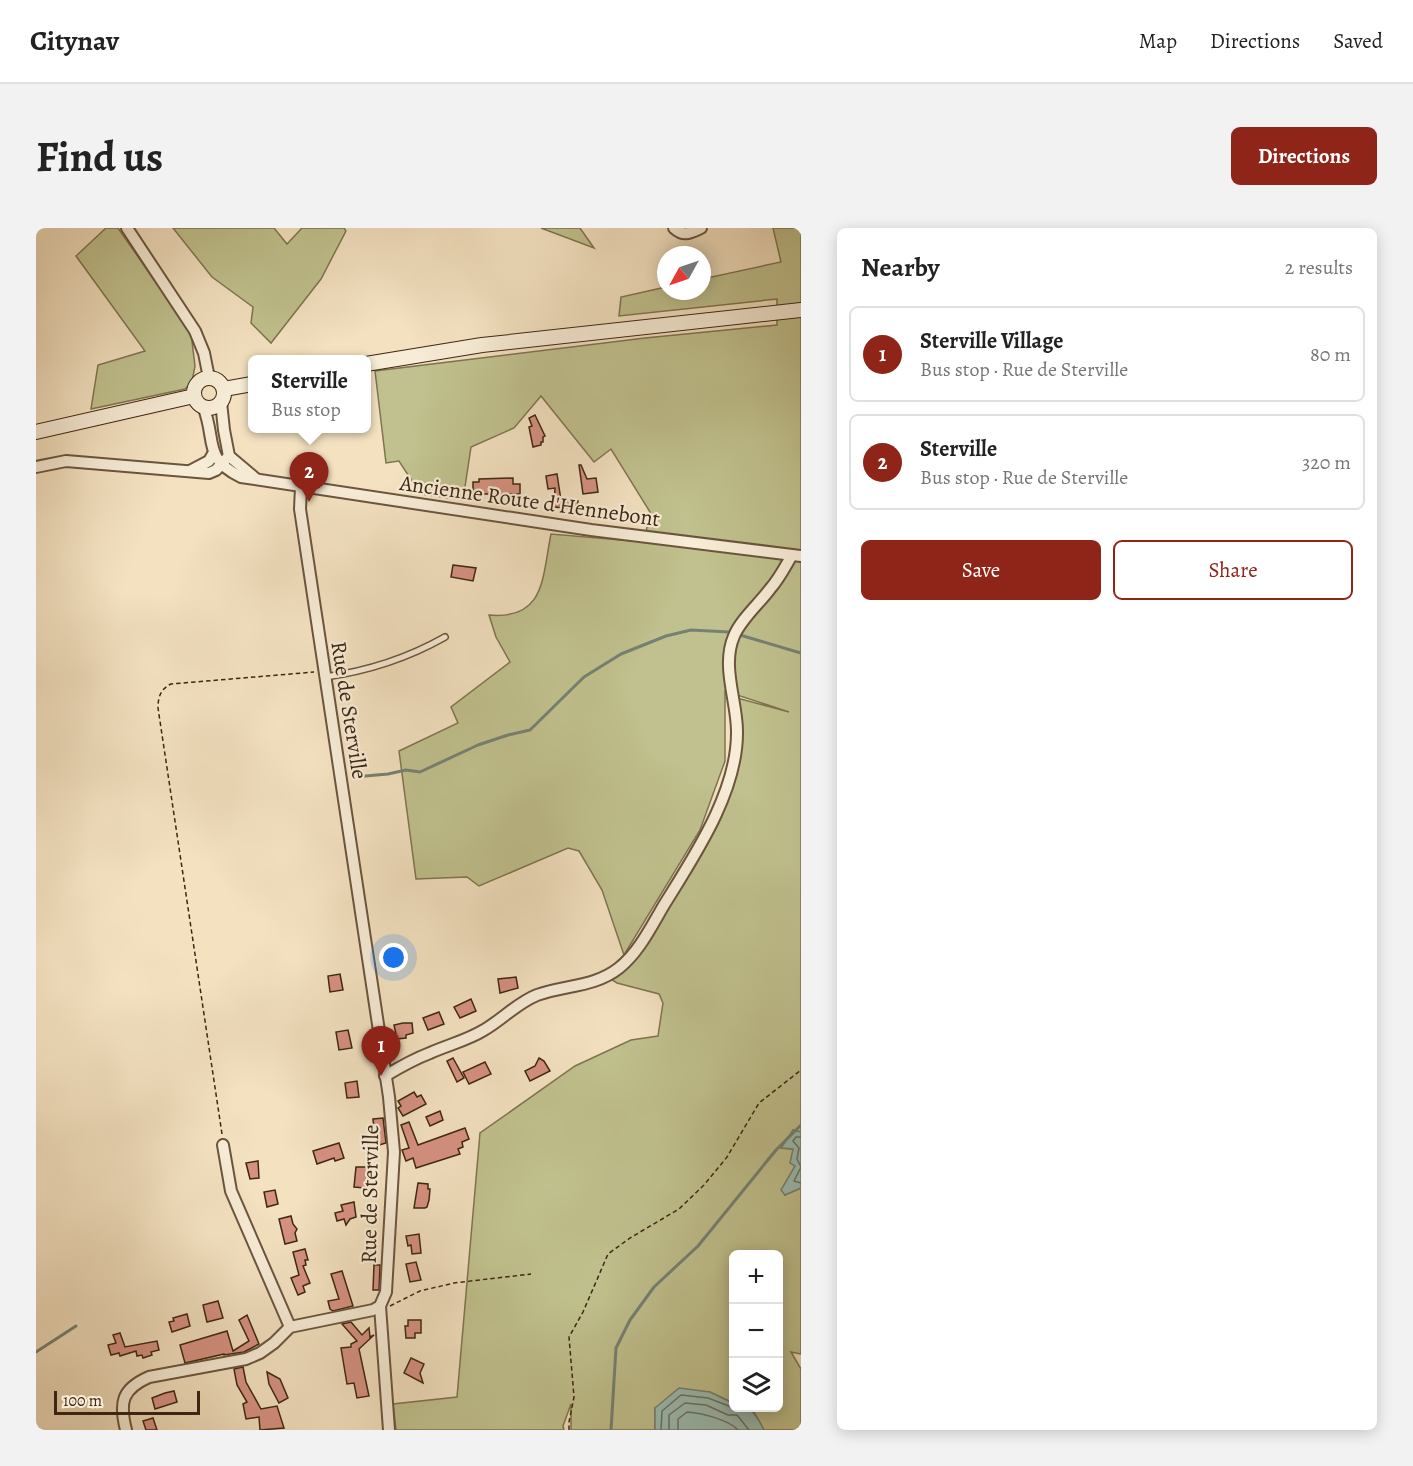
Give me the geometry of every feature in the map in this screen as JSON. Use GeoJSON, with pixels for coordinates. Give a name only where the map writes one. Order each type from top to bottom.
{"type":"FeatureCollection","features":[{"type":"Feature","properties":{"kind":"main road"},"geometry":{"type":"LineString","coordinates":[[371,363],[482,345],[801,310]]}},
{"type":"Feature","properties":{"kind":"main road"},"geometry":{"type":"LineString","coordinates":[[198,401],[195,389],[200,381],[209,378],[218,381],[223,395]]}},
{"type":"Feature","properties":{"kind":"main road"},"geometry":{"type":"LineString","coordinates":[[36,432],[198,401],[212,408],[223,395],[248,386]]}},
{"type":"Feature","properties":{"kind":"street"},"geometry":{"type":"LineString","coordinates":[[127,228],[195,332],[204,353],[209,378]]}},
{"type":"Feature","properties":{"kind":"street"},"geometry":{"type":"LineString","coordinates":[[674,228],[687,234],[701,228]]}},
{"type":"Feature","properties":{"kind":"street"},"geometry":{"type":"LineString","coordinates":[[223,395],[224,430],[229,456],[255,478]]}},
{"type":"Feature","properties":{"kind":"street"},"geometry":{"type":"LineString","coordinates":[[198,401],[211,435],[213,454],[222,465]]}},
{"type":"Feature","properties":{"kind":"street"},"geometry":{"type":"LineString","coordinates":[[189,471],[209,461],[213,454]]}},
{"type":"Feature","properties":{"kind":"street"},"geometry":{"type":"LineString","coordinates":[[36,467],[66,461],[209,473],[222,465],[229,456]]}},
{"type":"Feature","properties":{"kind":"street","name":"Ancienne Route d'Hennebont"},"geometry":{"type":"LineString","coordinates":[[222,465],[241,477],[301,487],[591,530],[797,555]]}},
{"type":"Feature","properties":{"kind":"street","name":"Rue de Sterville"},"geometry":{"type":"LineString","coordinates":[[301,487],[300,509],[385,1076],[394,1152],[386,1292],[380,1306],[389,1430]]}},
{"type":"Feature","properties":{"kind":"street"},"geometry":{"type":"LineString","coordinates":[[385,1076],[407,1063],[483,1030],[517,1005],[538,995],[573,987],[605,976],[619,967],[633,953],[695,855],[728,783],[735,759],[737,730],[732,694],[730,654],[732,644],[739,629],[797,555]]}},
{"type":"Feature","properties":{"kind":"street"},"geometry":{"type":"LineString","coordinates":[[223,1145],[231,1191],[290,1327]]}},
{"type":"Feature","properties":{"kind":"street"},"geometry":{"type":"LineString","coordinates":[[126,1430],[122,1403],[128,1390],[136,1383],[149,1377],[246,1359],[267,1348],[290,1327],[373,1310],[380,1306]]}},
{"type":"Feature","properties":{"kind":"lane"},"geometry":{"type":"LineString","coordinates":[[325,674],[385,664],[446,637]]}},
{"type":"Feature","properties":{"kind":"path"},"geometry":{"type":"LineString","coordinates":[[223,1145],[160,720],[159,696],[165,687],[171,684],[325,674]]}},
{"type":"Feature","properties":{"kind":"path"},"geometry":{"type":"LineString","coordinates":[[569,1430],[574,1397],[569,1337],[583,1312],[608,1254],[679,1209],[704,1185],[727,1157],[759,1103],[801,1070]]}},
{"type":"Feature","properties":{"kind":"path"},"geometry":{"type":"LineString","coordinates":[[380,1306],[393,1307],[420,1291],[453,1283],[531,1274]]}},
{"type":"Feature","properties":{"kind":"green space"},"geometry":{"type":"Polygon","coordinates":[[[106,228],[118,228],[191,333],[195,366],[192,382],[185,389],[91,409],[98,365],[145,351],[76,256],[106,228]]]}},
{"type":"Feature","properties":{"kind":"green space"},"geometry":{"type":"Polygon","coordinates":[[[173,228],[274,228],[287,244],[302,228],[344,228],[346,231],[321,279],[271,343],[251,323],[253,307],[212,277],[173,228]]]}},
{"type":"Feature","properties":{"kind":"green space"},"geometry":{"type":"Polygon","coordinates":[[[541,228],[580,228],[594,248],[541,228]]]}},
{"type":"Feature","properties":{"kind":"green space"},"geometry":{"type":"Polygon","coordinates":[[[773,228],[801,228],[801,1132],[793,1130],[781,1148],[793,1149],[795,1166],[785,1195],[801,1188],[801,1354],[791,1352],[801,1369],[801,1430],[764,1430],[754,1412],[783,1412],[783,1250],[729,1250],[729,1401],[710,1392],[655,1408],[655,1430],[571,1430],[571,1404],[563,1426],[564,1430],[396,1430],[393,1404],[457,1397],[480,1133],[575,1066],[631,1040],[658,1036],[663,1003],[659,994],[617,983],[609,978],[640,953],[694,867],[726,804],[737,698],[789,712],[725,691],[725,761],[700,830],[624,955],[602,890],[579,851],[568,848],[479,886],[467,877],[416,879],[399,751],[458,723],[451,707],[510,662],[496,637],[489,615],[508,615],[531,603],[542,580],[551,534],[644,542],[650,512],[611,449],[594,462],[541,396],[514,428],[471,447],[463,500],[400,491],[412,481],[399,461],[386,463],[375,371],[645,338],[777,325],[777,299],[619,316],[621,297],[657,289],[657,300],[711,300],[711,277],[781,262],[773,228]]]}},
{"type":"Feature","properties":{"kind":"water"},"geometry":{"type":"Polygon","coordinates":[[[793,1130],[801,1132],[801,1188],[785,1195],[781,1190],[795,1166],[790,1163],[793,1149],[781,1148],[793,1130]]]}},
{"type":"Feature","properties":{"kind":"water"},"geometry":{"type":"Polygon","coordinates":[[[679,1388],[710,1392],[729,1401],[729,1412],[752,1412],[764,1430],[655,1430],[655,1408],[679,1388]]]}},
{"type":"Feature","properties":{"kind":"building"},"geometry":{"type":"Polygon","coordinates":[[[535,415],[545,436],[541,445],[533,447],[529,427],[532,426],[529,418],[535,415]]]}},
{"type":"Feature","properties":{"kind":"building"},"geometry":{"type":"Polygon","coordinates":[[[579,465],[587,479],[596,478],[598,492],[583,494],[579,465]]]}},
{"type":"Feature","properties":{"kind":"building"},"geometry":{"type":"Polygon","coordinates":[[[557,474],[561,500],[578,501],[577,509],[554,507],[555,488],[548,489],[546,476],[557,474]]]}},
{"type":"Feature","properties":{"kind":"building"},"geometry":{"type":"Polygon","coordinates":[[[513,478],[513,484],[520,484],[520,494],[473,494],[473,482],[479,482],[479,479],[513,478]]]}},
{"type":"Feature","properties":{"kind":"building"},"geometry":{"type":"Polygon","coordinates":[[[453,565],[476,568],[473,581],[451,577],[453,565]]]}},
{"type":"Feature","properties":{"kind":"building"},"geometry":{"type":"Polygon","coordinates":[[[340,974],[343,990],[330,992],[328,976],[340,974]]]}},
{"type":"Feature","properties":{"kind":"building"},"geometry":{"type":"Polygon","coordinates":[[[516,977],[518,988],[500,993],[498,979],[516,977]]]}},
{"type":"Feature","properties":{"kind":"building"},"geometry":{"type":"Polygon","coordinates":[[[471,999],[476,1011],[460,1018],[454,1007],[471,999]]]}},
{"type":"Feature","properties":{"kind":"building"},"geometry":{"type":"Polygon","coordinates":[[[439,1012],[444,1024],[428,1030],[423,1018],[439,1012]]]}},
{"type":"Feature","properties":{"kind":"building"},"geometry":{"type":"Polygon","coordinates":[[[412,1023],[413,1033],[406,1035],[406,1038],[397,1039],[394,1025],[412,1023]]]}},
{"type":"Feature","properties":{"kind":"building"},"geometry":{"type":"Polygon","coordinates":[[[348,1030],[352,1048],[339,1050],[336,1032],[348,1030]]]}},
{"type":"Feature","properties":{"kind":"building"},"geometry":{"type":"Polygon","coordinates":[[[453,1058],[464,1078],[457,1082],[447,1061],[453,1058]]]}},
{"type":"Feature","properties":{"kind":"building"},"geometry":{"type":"Polygon","coordinates":[[[539,1058],[544,1061],[550,1071],[530,1081],[525,1071],[535,1066],[539,1058]]]}},
{"type":"Feature","properties":{"kind":"building"},"geometry":{"type":"Polygon","coordinates":[[[485,1062],[491,1074],[469,1084],[463,1072],[485,1062]]]}},
{"type":"Feature","properties":{"kind":"building"},"geometry":{"type":"Polygon","coordinates":[[[357,1081],[359,1097],[347,1098],[345,1083],[357,1081]]]}},
{"type":"Feature","properties":{"kind":"building"},"geometry":{"type":"Polygon","coordinates":[[[414,1092],[417,1097],[421,1095],[426,1104],[403,1116],[398,1108],[401,1106],[398,1101],[414,1092]]]}},
{"type":"Feature","properties":{"kind":"building"},"geometry":{"type":"Polygon","coordinates":[[[440,1111],[443,1120],[430,1126],[426,1117],[440,1111]]]}},
{"type":"Feature","properties":{"kind":"building"},"geometry":{"type":"Polygon","coordinates":[[[383,1118],[386,1143],[379,1145],[378,1139],[375,1141],[373,1119],[383,1118]]]}},
{"type":"Feature","properties":{"kind":"building"},"geometry":{"type":"Polygon","coordinates":[[[409,1122],[418,1145],[465,1128],[469,1139],[462,1142],[463,1147],[458,1149],[460,1154],[416,1168],[413,1158],[406,1161],[402,1150],[409,1148],[401,1125],[409,1122]]]}},
{"type":"Feature","properties":{"kind":"building"},"geometry":{"type":"Polygon","coordinates":[[[339,1143],[344,1158],[335,1161],[334,1158],[317,1164],[313,1151],[339,1143]]]}},
{"type":"Feature","properties":{"kind":"building"},"geometry":{"type":"Polygon","coordinates":[[[258,1161],[259,1178],[250,1179],[246,1163],[258,1161]]]}},
{"type":"Feature","properties":{"kind":"building"},"geometry":{"type":"Polygon","coordinates":[[[356,1167],[368,1167],[365,1188],[354,1187],[356,1167]]]}},
{"type":"Feature","properties":{"kind":"building"},"geometry":{"type":"Polygon","coordinates":[[[418,1183],[428,1184],[428,1189],[430,1189],[429,1200],[425,1208],[414,1208],[418,1183]]]}},
{"type":"Feature","properties":{"kind":"building"},"geometry":{"type":"Polygon","coordinates":[[[275,1190],[278,1204],[267,1207],[264,1192],[275,1190]]]}},
{"type":"Feature","properties":{"kind":"building"},"geometry":{"type":"Polygon","coordinates":[[[354,1202],[356,1217],[350,1219],[346,1225],[344,1219],[337,1221],[335,1213],[343,1211],[341,1205],[354,1202]]]}},
{"type":"Feature","properties":{"kind":"building"},"geometry":{"type":"Polygon","coordinates":[[[291,1216],[297,1229],[295,1233],[297,1241],[285,1244],[279,1219],[291,1216]]]}},
{"type":"Feature","properties":{"kind":"building"},"geometry":{"type":"Polygon","coordinates":[[[419,1234],[421,1253],[412,1254],[411,1245],[408,1246],[406,1236],[419,1234]]]}},
{"type":"Feature","properties":{"kind":"building"},"geometry":{"type":"Polygon","coordinates":[[[305,1249],[308,1260],[305,1260],[306,1265],[303,1266],[310,1283],[303,1286],[305,1292],[298,1295],[291,1278],[299,1275],[293,1252],[305,1249]]]}},
{"type":"Feature","properties":{"kind":"building"},"geometry":{"type":"Polygon","coordinates":[[[416,1262],[421,1280],[410,1282],[406,1264],[416,1262]]]}},
{"type":"Feature","properties":{"kind":"building"},"geometry":{"type":"Polygon","coordinates":[[[374,1265],[380,1265],[379,1290],[373,1290],[374,1265]]]}},
{"type":"Feature","properties":{"kind":"building"},"geometry":{"type":"Polygon","coordinates":[[[342,1271],[353,1306],[333,1311],[328,1301],[339,1299],[331,1274],[342,1271]]]}},
{"type":"Feature","properties":{"kind":"building"},"geometry":{"type":"Polygon","coordinates":[[[218,1301],[223,1318],[207,1322],[203,1305],[218,1301]]]}},
{"type":"Feature","properties":{"kind":"building"},"geometry":{"type":"Polygon","coordinates":[[[187,1314],[190,1326],[172,1332],[169,1322],[174,1321],[173,1318],[187,1314]]]}},
{"type":"Feature","properties":{"kind":"building"},"geometry":{"type":"Polygon","coordinates":[[[247,1315],[259,1344],[244,1352],[185,1363],[180,1345],[227,1331],[233,1351],[249,1341],[239,1320],[247,1315]]]}},
{"type":"Feature","properties":{"kind":"building"},"geometry":{"type":"Polygon","coordinates":[[[408,1320],[421,1320],[421,1333],[415,1333],[415,1338],[406,1338],[405,1326],[408,1326],[408,1320]]]}},
{"type":"Feature","properties":{"kind":"building"},"geometry":{"type":"Polygon","coordinates":[[[351,1322],[362,1335],[369,1328],[370,1337],[374,1335],[359,1349],[369,1396],[357,1398],[354,1383],[347,1384],[341,1348],[351,1347],[351,1344],[357,1341],[342,1324],[351,1322]]]}},
{"type":"Feature","properties":{"kind":"building"},"geometry":{"type":"Polygon","coordinates":[[[120,1333],[125,1347],[157,1341],[159,1350],[143,1358],[142,1355],[137,1356],[136,1351],[120,1356],[119,1353],[111,1355],[108,1345],[116,1343],[113,1335],[120,1333]]]}},
{"type":"Feature","properties":{"kind":"building"},"geometry":{"type":"Polygon","coordinates":[[[411,1358],[424,1364],[420,1373],[423,1383],[404,1373],[411,1358]]]}},
{"type":"Feature","properties":{"kind":"building"},"geometry":{"type":"Polygon","coordinates":[[[243,1367],[246,1382],[261,1409],[277,1406],[284,1428],[260,1430],[259,1417],[246,1419],[243,1404],[247,1402],[237,1385],[234,1369],[243,1367]]]}},
{"type":"Feature","properties":{"kind":"building"},"geometry":{"type":"Polygon","coordinates":[[[267,1372],[280,1379],[288,1398],[279,1403],[269,1384],[267,1372]]]}},
{"type":"Feature","properties":{"kind":"building"},"geometry":{"type":"Polygon","coordinates":[[[174,1391],[177,1402],[155,1409],[152,1398],[174,1391]]]}},
{"type":"Feature","properties":{"kind":"building"},"geometry":{"type":"Polygon","coordinates":[[[153,1418],[157,1430],[146,1430],[143,1421],[153,1418]]]}},
{"type":"Feature","properties":{"kind":"waterway"},"geometry":{"type":"LineString","coordinates":[[354,777],[406,770],[420,772],[478,745],[530,730],[584,677],[621,654],[666,636],[691,630],[729,632]]}},
{"type":"Feature","properties":{"kind":"waterway"},"geometry":{"type":"LineString","coordinates":[[740,635],[801,653]]}},
{"type":"Feature","properties":{"kind":"waterway"},"geometry":{"type":"LineString","coordinates":[[611,1430],[616,1348],[630,1320],[654,1287],[698,1246],[776,1150],[801,1125]]}},
{"type":"Feature","properties":{"kind":"waterway"},"geometry":{"type":"LineString","coordinates":[[36,1352],[76,1326]]}},
{"type":"Feature","properties":{"kind":"place","name":"Sterville"},"geometry":{"type":"Point","coordinates":[309,502]}},
{"type":"Feature","properties":{"kind":"place","name":"Sterville Village"},"geometry":{"type":"Point","coordinates":[381,1076]}}]}
